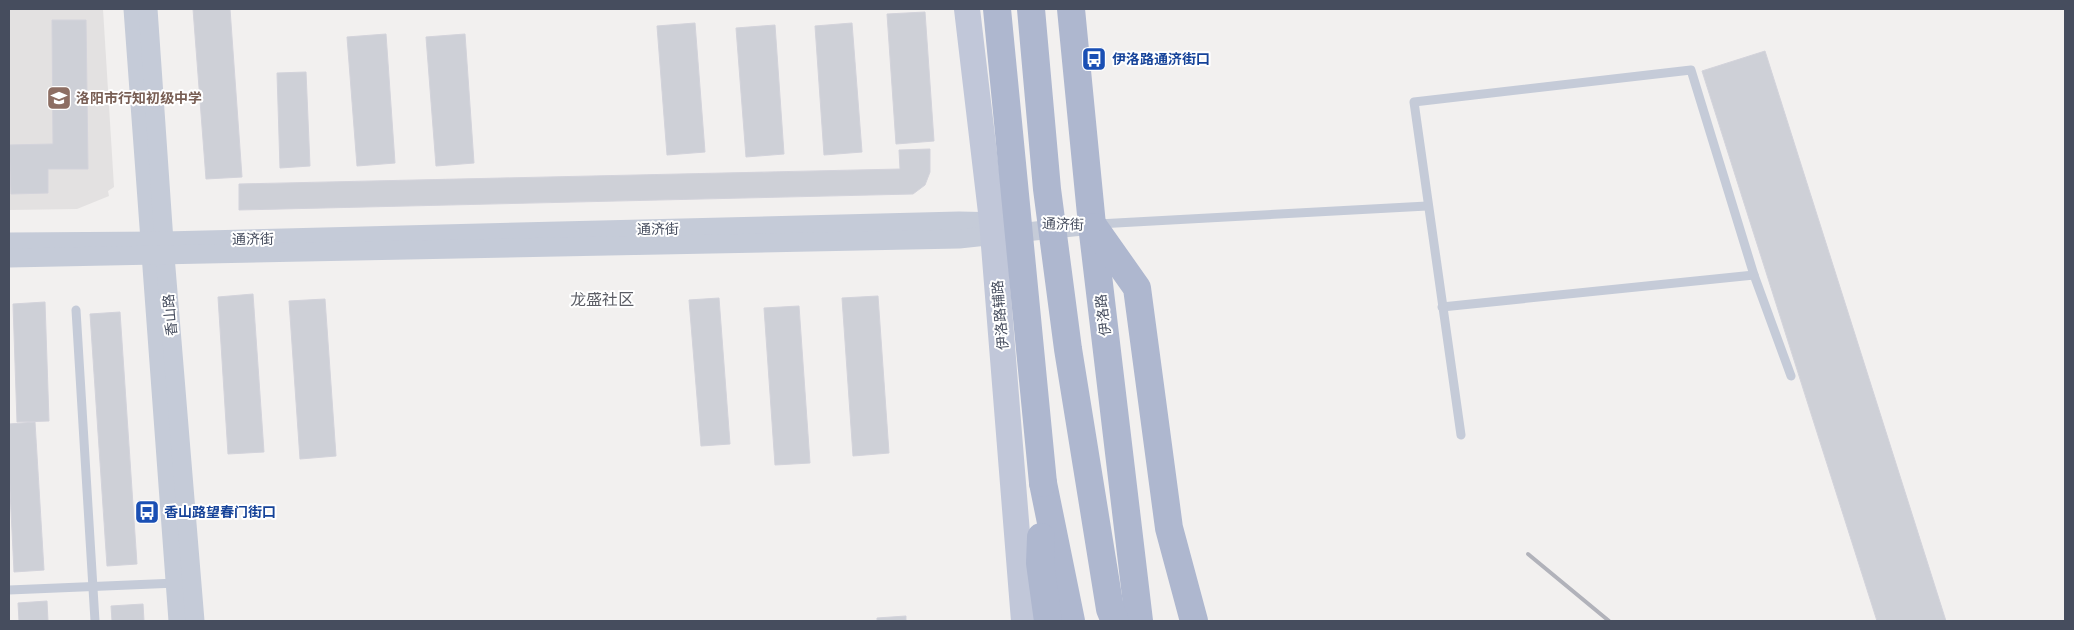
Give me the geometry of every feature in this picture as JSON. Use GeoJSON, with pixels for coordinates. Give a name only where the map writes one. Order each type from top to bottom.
{"type":"FeatureCollection","features":[{"type":"Feature","properties":{"kind":"main road","name":"伊洛路辅路"},"geometry":{"type":"LineString","coordinates":[[967,9],[993,228],[1024,621]]}},
{"type":"Feature","properties":{"kind":"main road"},"geometry":{"type":"LineString","coordinates":[[996,9],[1044,484],[1071,621]]}},
{"type":"Feature","properties":{"kind":"main road"},"geometry":{"type":"LineString","coordinates":[[1031,9],[1047,189],[1068,350],[1110,609],[1115,621]]}},
{"type":"Feature","properties":{"kind":"main road","name":"伊洛路"},"geometry":{"type":"LineString","coordinates":[[1071,9],[1092,225],[1139,621]]}},
{"type":"Feature","properties":{"kind":"main road"},"geometry":{"type":"LineString","coordinates":[[1092,225],[1138,288],[1169,528],[1194,621]]}},
{"type":"Feature","properties":{"kind":"main road"},"geometry":{"type":"LineString","coordinates":[[1044,484],[1040,564],[1048,621]]}},
{"type":"Feature","properties":{"kind":"street","name":"香山路"},"geometry":{"type":"LineString","coordinates":[[133,9],[157,249],[183,582],[178,621]]}},
{"type":"Feature","properties":{"kind":"street","name":"香山路"},"geometry":{"type":"LineString","coordinates":[[148,9],[157,249]]}},
{"type":"Feature","properties":{"kind":"street","name":"通济街"},"geometry":{"type":"LineString","coordinates":[[9,258],[157,249],[1092,225]]}},
{"type":"Feature","properties":{"kind":"street","name":"通济街"},"geometry":{"type":"LineString","coordinates":[[9,242],[157,249]]}},
{"type":"Feature","properties":{"kind":"street","name":"香山路"},"geometry":{"type":"LineString","coordinates":[[183,582],[195,621]]}},
{"type":"Feature","properties":{"kind":"lane"},"geometry":{"type":"LineString","coordinates":[[1461,435],[1427,206],[1414,102],[1690,70],[1754,275],[1791,376]]}},
{"type":"Feature","properties":{"kind":"lane"},"geometry":{"type":"LineString","coordinates":[[1092,225],[1427,206]]}},
{"type":"Feature","properties":{"kind":"lane"},"geometry":{"type":"LineString","coordinates":[[1442,307],[1754,275]]}},
{"type":"Feature","properties":{"kind":"lane"},"geometry":{"type":"LineString","coordinates":[[76,310],[95,621]]}},
{"type":"Feature","properties":{"kind":"lane"},"geometry":{"type":"LineString","coordinates":[[9,590],[183,582]]}},
{"type":"Feature","properties":{"kind":"shaded area","name":"洛阳市行知初级中学"},"geometry":{"type":"Polygon","coordinates":[[[9,9],[103,9],[114,187],[108,191],[109,196],[77,209],[9,210],[9,9]]]}},
{"type":"Feature","properties":{"kind":"building"},"geometry":{"type":"Polygon","coordinates":[[[193,9],[230,9],[242,177],[206,179],[193,9]]]}},
{"type":"Feature","properties":{"kind":"building"},"geometry":{"type":"Polygon","coordinates":[[[925,12],[934,141],[896,144],[887,14],[925,12]]]}},
{"type":"Feature","properties":{"kind":"building"},"geometry":{"type":"Polygon","coordinates":[[[52,20],[86,20],[88,169],[48,169],[48,193],[11,194],[9,145],[53,144],[52,20]]]}},
{"type":"Feature","properties":{"kind":"building"},"geometry":{"type":"Polygon","coordinates":[[[695,23],[705,152],[667,155],[657,26],[695,23]]]}},
{"type":"Feature","properties":{"kind":"building"},"geometry":{"type":"Polygon","coordinates":[[[852,23],[862,152],[824,155],[815,26],[852,23]]]}},
{"type":"Feature","properties":{"kind":"building"},"geometry":{"type":"Polygon","coordinates":[[[775,25],[784,154],[746,157],[736,28],[775,25]]]}},
{"type":"Feature","properties":{"kind":"building"},"geometry":{"type":"Polygon","coordinates":[[[386,34],[395,163],[357,166],[347,37],[386,34]]]}},
{"type":"Feature","properties":{"kind":"building"},"geometry":{"type":"Polygon","coordinates":[[[465,34],[474,163],[436,166],[426,37],[465,34]]]}},
{"type":"Feature","properties":{"kind":"building"},"geometry":{"type":"Polygon","coordinates":[[[1765,51],[1946,621],[1877,621],[1702,71],[1765,51]]]}},
{"type":"Feature","properties":{"kind":"building"},"geometry":{"type":"Polygon","coordinates":[[[306,72],[310,166],[280,168],[277,73],[306,72]]]}},
{"type":"Feature","properties":{"kind":"building"},"geometry":{"type":"Polygon","coordinates":[[[930,149],[930,172],[925,185],[913,194],[239,210],[239,184],[900,169],[899,150],[930,149]]]}},
{"type":"Feature","properties":{"kind":"building"},"geometry":{"type":"Polygon","coordinates":[[[253,294],[264,452],[228,454],[218,297],[253,294]]]}},
{"type":"Feature","properties":{"kind":"building"},"geometry":{"type":"Polygon","coordinates":[[[878,296],[889,453],[853,456],[842,298],[878,296]]]}},
{"type":"Feature","properties":{"kind":"building"},"geometry":{"type":"Polygon","coordinates":[[[719,298],[730,444],[701,446],[689,300],[719,298]]]}},
{"type":"Feature","properties":{"kind":"building"},"geometry":{"type":"Polygon","coordinates":[[[325,299],[336,456],[300,459],[289,301],[325,299]]]}},
{"type":"Feature","properties":{"kind":"building"},"geometry":{"type":"Polygon","coordinates":[[[45,302],[49,421],[17,422],[13,304],[45,302]]]}},
{"type":"Feature","properties":{"kind":"building"},"geometry":{"type":"Polygon","coordinates":[[[799,306],[810,463],[775,465],[764,308],[799,306]]]}},
{"type":"Feature","properties":{"kind":"building"},"geometry":{"type":"Polygon","coordinates":[[[120,312],[137,564],[107,566],[90,314],[120,312]]]}},
{"type":"Feature","properties":{"kind":"building"},"geometry":{"type":"Polygon","coordinates":[[[35,422],[44,570],[14,572],[9,470],[9,424],[35,422]]]}},
{"type":"Feature","properties":{"kind":"building"},"geometry":{"type":"Polygon","coordinates":[[[47,601],[48,621],[19,621],[18,603],[47,601]]]}},
{"type":"Feature","properties":{"kind":"building"},"geometry":{"type":"Polygon","coordinates":[[[143,604],[144,621],[112,621],[111,606],[143,604]]]}},
{"type":"Feature","properties":{"kind":"building"},"geometry":{"type":"Polygon","coordinates":[[[906,616],[906,621],[877,621],[877,618],[906,616]]]}},
{"type":"Feature","properties":{"kind":"railway"},"geometry":{"type":"LineString","coordinates":[[1528,554],[1609,621]]}},
{"type":"Feature","properties":{"kind":"place","name":"伊洛路通济街口"},"geometry":{"type":"Point","coordinates":[1094,59]}},
{"type":"Feature","properties":{"kind":"place","name":"洛阳市行知初级中学"},"geometry":{"type":"Point","coordinates":[59,98]}},
{"type":"Feature","properties":{"kind":"place","name":"香山路望春门街口"},"geometry":{"type":"Point","coordinates":[147,512]}},
{"type":"Feature","properties":{"kind":"district","name":"龙盛社区"},"geometry":{"type":"Point","coordinates":[602,299]}}]}
